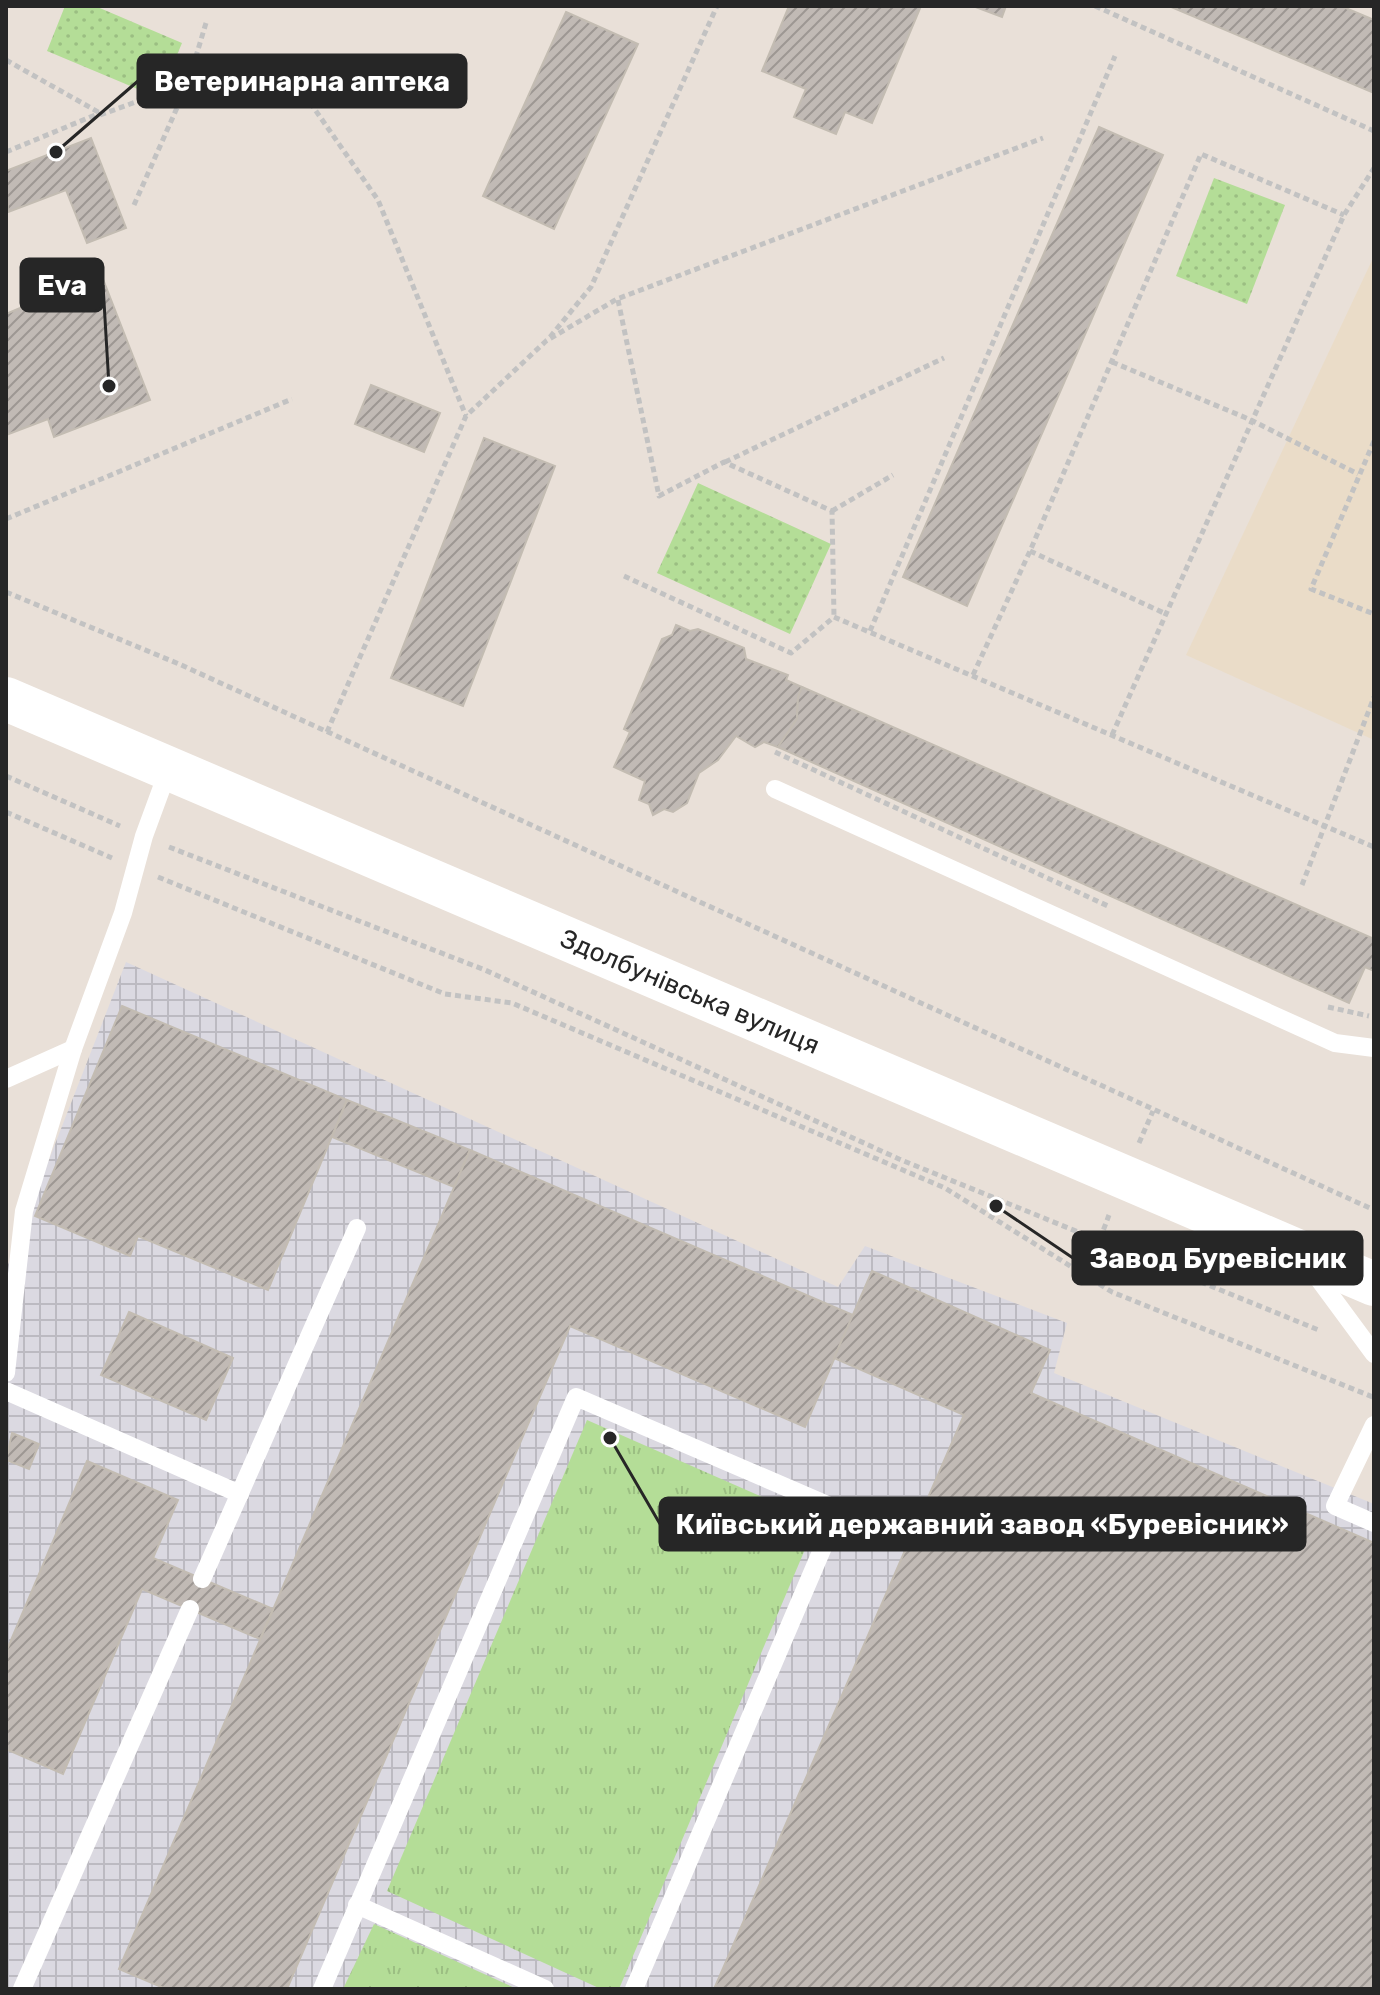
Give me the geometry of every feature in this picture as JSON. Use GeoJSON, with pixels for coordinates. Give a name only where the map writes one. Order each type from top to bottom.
{"type":"FeatureCollection","features":[{"type":"Feature","properties":{"kind":"street","name":"Здолбунівська вулиця"},"geometry":{"type":"LineString","coordinates":[[6,699],[1374,1284]]}},
{"type":"Feature","properties":{"kind":"lane"},"geometry":{"type":"LineString","coordinates":[[6,1373],[24,1211],[73,1049],[169,768]]}},
{"type":"Feature","properties":{"kind":"lane"},"geometry":{"type":"LineString","coordinates":[[775,789],[1335,1043],[1374,1048]]}},
{"type":"Feature","properties":{"kind":"lane"},"geometry":{"type":"LineString","coordinates":[[6,1079],[73,1049]]}},
{"type":"Feature","properties":{"kind":"lane"},"geometry":{"type":"LineString","coordinates":[[202,1579],[357,1228]]}},
{"type":"Feature","properties":{"kind":"lane"},"geometry":{"type":"LineString","coordinates":[[1298,1252],[1374,1353]]}},
{"type":"Feature","properties":{"kind":"lane"},"geometry":{"type":"LineString","coordinates":[[6,1391],[240,1494]]}},
{"type":"Feature","properties":{"kind":"lane"},"geometry":{"type":"LineString","coordinates":[[322,1989],[576,1397],[839,1510],[634,1989]]}},
{"type":"Feature","properties":{"kind":"lane"},"geometry":{"type":"LineString","coordinates":[[1374,1425],[1335,1506],[1374,1523]]}},
{"type":"Feature","properties":{"kind":"lane"},"geometry":{"type":"LineString","coordinates":[[22,1989],[190,1609]]}},
{"type":"Feature","properties":{"kind":"lane"},"geometry":{"type":"LineString","coordinates":[[357,1905],[545,1989]]}},
{"type":"Feature","properties":{"kind":"path"},"geometry":{"type":"LineString","coordinates":[[327,732],[466,416],[546,341],[591,287],[717,6]]}},
{"type":"Feature","properties":{"kind":"path"},"geometry":{"type":"LineString","coordinates":[[1095,6],[1374,131]]}},
{"type":"Feature","properties":{"kind":"path"},"geometry":{"type":"LineString","coordinates":[[134,205],[188,83],[206,23]]}},
{"type":"Feature","properties":{"kind":"path"},"geometry":{"type":"LineString","coordinates":[[870,631],[1115,56]]}},
{"type":"Feature","properties":{"kind":"path"},"geometry":{"type":"LineString","coordinates":[[6,60],[100,113],[6,152]]}},
{"type":"Feature","properties":{"kind":"path"},"geometry":{"type":"LineString","coordinates":[[293,78],[300,65]]}},
{"type":"Feature","properties":{"kind":"path"},"geometry":{"type":"LineString","coordinates":[[293,78],[378,200],[466,416]]}},
{"type":"Feature","properties":{"kind":"path"},"geometry":{"type":"LineString","coordinates":[[100,115],[188,83],[293,78]]}},
{"type":"Feature","properties":{"kind":"path"},"geometry":{"type":"LineString","coordinates":[[546,341],[617,299],[1043,138]]}},
{"type":"Feature","properties":{"kind":"path"},"geometry":{"type":"LineString","coordinates":[[973,675],[1030,551],[1201,154],[1344,215]]}},
{"type":"Feature","properties":{"kind":"path"},"geometry":{"type":"LineString","coordinates":[[1112,735],[1344,215],[1374,168]]}},
{"type":"Feature","properties":{"kind":"path"},"geometry":{"type":"LineString","coordinates":[[617,299],[659,496],[944,358]]}},
{"type":"Feature","properties":{"kind":"path"},"geometry":{"type":"LineString","coordinates":[[1112,362],[1251,420],[1358,474]]}},
{"type":"Feature","properties":{"kind":"path"},"geometry":{"type":"LineString","coordinates":[[6,519],[292,399]]}},
{"type":"Feature","properties":{"kind":"path"},"geometry":{"type":"LineString","coordinates":[[1374,441],[1311,589],[1374,614]]}},
{"type":"Feature","properties":{"kind":"path"},"geometry":{"type":"LineString","coordinates":[[724,462],[832,511]]}},
{"type":"Feature","properties":{"kind":"path"},"geometry":{"type":"LineString","coordinates":[[832,511],[893,475]]}},
{"type":"Feature","properties":{"kind":"path"},"geometry":{"type":"LineString","coordinates":[[832,511],[834,617]]}},
{"type":"Feature","properties":{"kind":"path"},"geometry":{"type":"LineString","coordinates":[[1030,551],[1166,614]]}},
{"type":"Feature","properties":{"kind":"path"},"geometry":{"type":"LineString","coordinates":[[624,576],[791,653],[834,617]]}},
{"type":"Feature","properties":{"kind":"path"},"geometry":{"type":"LineString","coordinates":[[6,592],[179,664],[1374,1210]]}},
{"type":"Feature","properties":{"kind":"path"},"geometry":{"type":"LineString","coordinates":[[834,617],[1374,847]]}},
{"type":"Feature","properties":{"kind":"path"},"geometry":{"type":"LineString","coordinates":[[1302,885],[1374,697]]}},
{"type":"Feature","properties":{"kind":"path"},"geometry":{"type":"LineString","coordinates":[[775,752],[1123,913]]}},
{"type":"Feature","properties":{"kind":"path"},"geometry":{"type":"LineString","coordinates":[[6,776],[144,836],[485,970],[899,1159],[1374,1353]]}},
{"type":"Feature","properties":{"kind":"path"},"geometry":{"type":"LineString","coordinates":[[6,812],[445,994],[512,1003],[945,1188],[1112,1292],[1374,1397]]}},
{"type":"Feature","properties":{"kind":"path"},"geometry":{"type":"LineString","coordinates":[[1326,1007],[1374,1017]]}},
{"type":"Feature","properties":{"kind":"shaded area"},"geometry":{"type":"Polygon","coordinates":[[[1374,256],[1374,740],[1186,655],[1374,256]]]}},
{"type":"Feature","properties":{"kind":"shaded area"},"geometry":{"type":"Polygon","coordinates":[[[126,962],[838,1287],[865,1246],[1067,1323],[1054,1373],[1374,1504],[1374,1989],[6,1989],[6,1270],[126,962]]]}},
{"type":"Feature","properties":{"kind":"green space"},"geometry":{"type":"Polygon","coordinates":[[[65,6],[95,6],[182,43],[159,98],[47,51],[65,6]]]}},
{"type":"Feature","properties":{"kind":"green space"},"geometry":{"type":"Polygon","coordinates":[[[1214,178],[1285,205],[1247,304],[1176,276],[1214,178]]]}},
{"type":"Feature","properties":{"kind":"green space"},"geometry":{"type":"Polygon","coordinates":[[[698,483],[831,544],[790,634],[657,573],[698,483]]]}},
{"type":"Feature","properties":{"kind":"green space"},"geometry":{"type":"Polygon","coordinates":[[[587,1420],[817,1521],[619,1989],[601,1989],[387,1891],[587,1420]]]}},
{"type":"Feature","properties":{"kind":"green space"},"geometry":{"type":"Polygon","coordinates":[[[374,1924],[517,1989],[343,1989],[374,1924]]]}},
{"type":"Feature","properties":{"kind":"building"},"geometry":{"type":"Polygon","coordinates":[[[789,6],[921,6],[872,123],[845,112],[836,134],[794,117],[806,89],[762,71],[789,6]]]}},
{"type":"Feature","properties":{"kind":"building"},"geometry":{"type":"Polygon","coordinates":[[[973,6],[1006,6],[1002,17],[973,6]]]}},
{"type":"Feature","properties":{"kind":"building"},"geometry":{"type":"Polygon","coordinates":[[[1169,6],[1341,6],[1374,20],[1374,93],[1169,6]]]}},
{"type":"Feature","properties":{"kind":"building"},"geometry":{"type":"Polygon","coordinates":[[[566,12],[638,44],[554,229],[483,196],[566,12]]]}},
{"type":"Feature","properties":{"kind":"building"},"geometry":{"type":"Polygon","coordinates":[[[1099,127],[1163,155],[967,606],[903,577],[1099,127]]]}},
{"type":"Feature","properties":{"kind":"building"},"geometry":{"type":"Polygon","coordinates":[[[91,138],[126,228],[87,243],[66,190],[8,212],[6,171],[91,138]]]}},
{"type":"Feature","properties":{"kind":"building"},"geometry":{"type":"Polygon","coordinates":[[[101,274],[150,400],[54,437],[48,419],[6,435],[6,314],[101,274]]]}},
{"type":"Feature","properties":{"kind":"building"},"geometry":{"type":"Polygon","coordinates":[[[371,385],[440,413],[424,452],[355,424],[371,385]]]}},
{"type":"Feature","properties":{"kind":"building"},"geometry":{"type":"Polygon","coordinates":[[[484,438],[555,466],[463,706],[391,678],[484,438]]]}},
{"type":"Feature","properties":{"kind":"building"},"geometry":{"type":"Polygon","coordinates":[[[676,625],[690,631],[698,629],[744,648],[746,659],[788,675],[786,680],[802,687],[798,697],[797,719],[778,747],[764,742],[755,747],[736,736],[718,760],[699,773],[687,803],[673,812],[664,809],[653,815],[649,804],[639,800],[645,781],[614,767],[630,732],[624,729],[662,639],[672,635],[676,625]]]}},
{"type":"Feature","properties":{"kind":"building"},"geometry":{"type":"Polygon","coordinates":[[[802,687],[1374,939],[1374,971],[1365,967],[1349,1003],[778,747],[797,719],[798,697],[802,687]]]}},
{"type":"Feature","properties":{"kind":"building"},"geometry":{"type":"Polygon","coordinates":[[[122,1006],[347,1100],[268,1290],[138,1236],[130,1256],[35,1216],[122,1006]]]}},
{"type":"Feature","properties":{"kind":"building"},"geometry":{"type":"Polygon","coordinates":[[[347,1100],[470,1150],[454,1187],[332,1137],[347,1100]]]}},
{"type":"Feature","properties":{"kind":"building"},"geometry":{"type":"Polygon","coordinates":[[[470,1150],[853,1315],[805,1427],[570,1326],[287,1989],[166,1989],[119,1969],[470,1150]]]}},
{"type":"Feature","properties":{"kind":"building"},"geometry":{"type":"Polygon","coordinates":[[[872,1271],[1050,1350],[1031,1393],[1374,1543],[1374,1989],[714,1989],[964,1415],[834,1358],[872,1271]]]}},
{"type":"Feature","properties":{"kind":"building"},"geometry":{"type":"Polygon","coordinates":[[[129,1312],[233,1358],[206,1420],[101,1375],[129,1312]]]}},
{"type":"Feature","properties":{"kind":"building"},"geometry":{"type":"Polygon","coordinates":[[[12,1433],[39,1444],[29,1469],[6,1460],[12,1433]]]}},
{"type":"Feature","properties":{"kind":"building"},"geometry":{"type":"Polygon","coordinates":[[[87,1461],[178,1500],[153,1558],[273,1609],[260,1639],[142,1589],[63,1774],[6,1749],[6,1652],[87,1461]]]}},
{"type":"Feature","properties":{"kind":"place","name":"Ветеринарна аптека"},"geometry":{"type":"Point","coordinates":[56,152]}},
{"type":"Feature","properties":{"kind":"place","name":"Eva"},"geometry":{"type":"Point","coordinates":[109,386]}},
{"type":"Feature","properties":{"kind":"place","name":"Завод Буревісник"},"geometry":{"type":"Point","coordinates":[996,1206]}},
{"type":"Feature","properties":{"kind":"place","name":"Київський державний завод «Буревісник»"},"geometry":{"type":"Point","coordinates":[610,1438]}}]}
